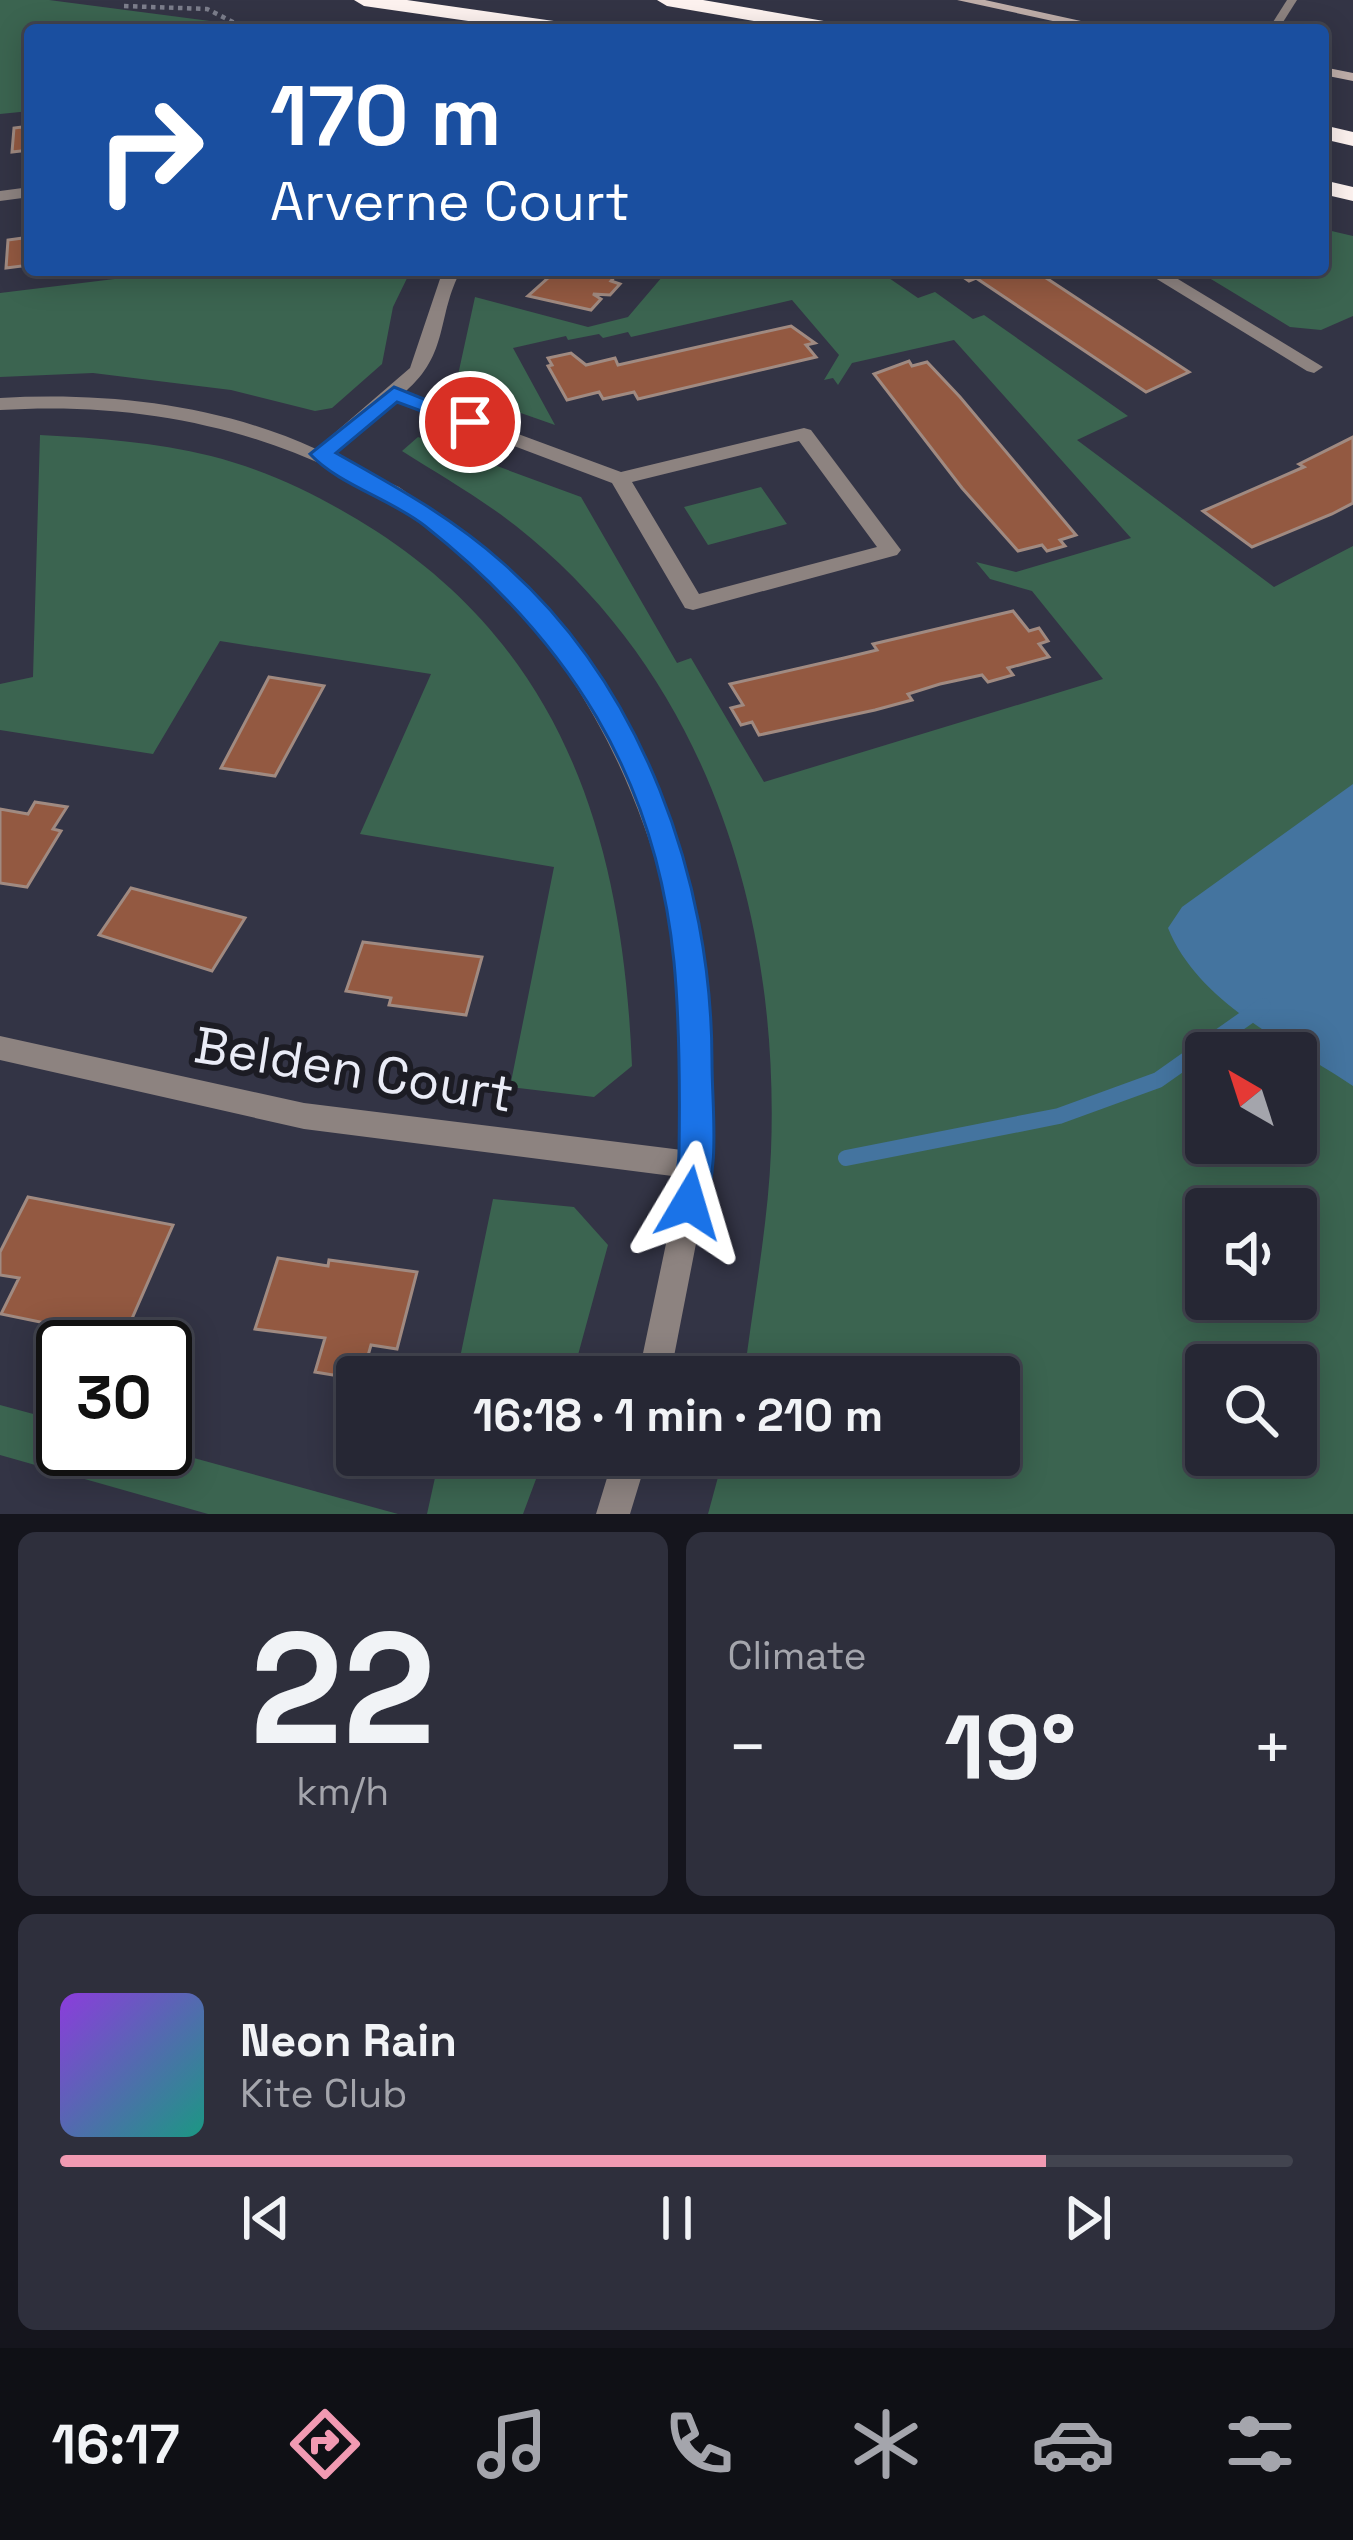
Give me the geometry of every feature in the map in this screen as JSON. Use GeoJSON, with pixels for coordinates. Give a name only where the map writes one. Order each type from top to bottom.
{"type":"FeatureCollection","features":[{"type":"Feature","properties":{"kind":"highway"},"geometry":{"type":"LineString","coordinates":[[364,0],[532,24]]}},
{"type":"Feature","properties":{"kind":"highway"},"geometry":{"type":"LineString","coordinates":[[667,0],[806,24]]}},
{"type":"Feature","properties":{"kind":"main road"},"geometry":{"type":"LineString","coordinates":[[968,0],[1086,24]]}},
{"type":"Feature","properties":{"kind":"street"},"geometry":{"type":"LineString","coordinates":[[321,454],[394,394],[428,355],[442,285],[448,276]]}},
{"type":"Feature","properties":{"kind":"street"},"geometry":{"type":"LineString","coordinates":[[1160,276],[1314,367]]}},
{"type":"Feature","properties":{"kind":"street"},"geometry":{"type":"LineString","coordinates":[[394,394],[620,479],[804,434],[890,550],[692,603],[620,479]]}},
{"type":"Feature","properties":{"kind":"street"},"geometry":{"type":"LineString","coordinates":[[0,404],[149,408],[206,418],[321,454],[414,506],[496,570],[562,642],[607,708],[639,768],[666,847],[686,930],[697,1031],[696,1165],[658,1356]]}},
{"type":"Feature","properties":{"kind":"street","name":"Belden Court"},"geometry":{"type":"LineString","coordinates":[[0,1048],[304,1116],[696,1165]]}},
{"type":"Feature","properties":{"kind":"street"},"geometry":{"type":"LineString","coordinates":[[613,1514],[625,1476]]}},
{"type":"Feature","properties":{"kind":"path"},"geometry":{"type":"LineString","coordinates":[[124,6],[224,10],[242,24]]}},
{"type":"Feature","properties":{"kind":"green space"},"geometry":{"type":"Polygon","coordinates":[[[0,0],[49,0],[234,24],[24,24],[24,112],[0,114],[0,0]]]}},
{"type":"Feature","properties":{"kind":"green space"},"geometry":{"type":"Polygon","coordinates":[[[1329,230],[1353,236],[1353,316],[1321,330],[1290,327],[1206,276],[1329,276],[1329,230]]]}},
{"type":"Feature","properties":{"kind":"green space"},"geometry":{"type":"Polygon","coordinates":[[[139,276],[408,276],[393,307],[382,364],[332,408],[315,411],[231,390],[93,373],[0,377],[0,293],[139,276]]]}},
{"type":"Feature","properties":{"kind":"green space"},"geometry":{"type":"Polygon","coordinates":[[[663,276],[886,276],[918,298],[935,292],[973,319],[984,315],[1128,416],[1077,440],[1274,587],[1353,546],[1353,1514],[708,1514],[718,1476],[1020,1476],[1020,1356],[747,1356],[769,1179],[770,1063],[762,975],[745,890],[718,807],[683,728],[638,654],[582,586],[516,526],[402,451],[418,437],[581,497],[677,663],[691,658],[764,782],[1103,679],[1032,591],[990,579],[976,562],[1016,572],[1131,538],[954,340],[852,363],[838,385],[833,378],[824,380],[839,355],[792,300],[631,337],[628,332],[603,338],[599,334],[568,340],[566,336],[513,348],[555,425],[469,395],[458,375],[475,297],[588,327],[628,317],[663,276]]]}},
{"type":"Feature","properties":{"kind":"green space"},"geometry":{"type":"Polygon","coordinates":[[[40,435],[190,451],[297,487],[376,531],[442,581],[496,637],[539,698],[573,764],[598,834],[615,908],[632,1066],[594,1097],[510,1087],[554,867],[360,834],[431,674],[220,641],[153,754],[0,730],[0,684],[33,677],[40,435]]]}},
{"type":"Feature","properties":{"kind":"green space"},"geometry":{"type":"Polygon","coordinates":[[[761,487],[787,524],[708,545],[684,507],[761,487]]]}},
{"type":"Feature","properties":{"kind":"green space"},"geometry":{"type":"Polygon","coordinates":[[[493,1199],[574,1207],[608,1245],[578,1356],[460,1356],[493,1199]]]}},
{"type":"Feature","properties":{"kind":"green space"},"geometry":{"type":"Polygon","coordinates":[[[0,1405],[36,1415],[36,1465],[0,1455],[0,1405]]]}},
{"type":"Feature","properties":{"kind":"green space"},"geometry":{"type":"Polygon","coordinates":[[[192,1458],[398,1514],[208,1514],[74,1476],[192,1476],[192,1458]]]}},
{"type":"Feature","properties":{"kind":"green space"},"geometry":{"type":"Polygon","coordinates":[[[435,1476],[537,1476],[523,1514],[427,1514],[435,1476]]]}},
{"type":"Feature","properties":{"kind":"water"},"geometry":{"type":"Polygon","coordinates":[[[1353,784],[1353,1086],[1317,1064],[1317,1032],[1266,1032],[1201,979],[1168,928],[1182,907],[1353,784]]]}},
{"type":"Feature","properties":{"kind":"building"},"geometry":{"type":"Polygon","coordinates":[[[24,127],[24,151],[12,152],[14,128],[24,127]]]}},
{"type":"Feature","properties":{"kind":"building"},"geometry":{"type":"Polygon","coordinates":[[[24,238],[24,266],[6,268],[8,240],[24,238]]]}},
{"type":"Feature","properties":{"kind":"building"},"geometry":{"type":"Polygon","coordinates":[[[550,276],[615,276],[611,281],[620,284],[610,295],[593,294],[601,299],[591,310],[528,296],[550,276]]]}},
{"type":"Feature","properties":{"kind":"building"},"geometry":{"type":"Polygon","coordinates":[[[962,276],[1043,276],[1189,372],[1146,392],[976,278],[969,281],[962,276]]]}},
{"type":"Feature","properties":{"kind":"building"},"geometry":{"type":"Polygon","coordinates":[[[791,326],[815,343],[806,345],[816,357],[638,399],[634,392],[603,399],[599,392],[567,400],[548,366],[552,365],[548,358],[571,353],[586,365],[615,358],[618,365],[791,326]]]}},
{"type":"Feature","properties":{"kind":"building"},"geometry":{"type":"Polygon","coordinates":[[[909,361],[912,366],[927,362],[960,397],[1076,535],[1060,540],[1065,546],[1018,551],[962,488],[874,374],[909,361]]]}},
{"type":"Feature","properties":{"kind":"building"},"geometry":{"type":"Polygon","coordinates":[[[1353,437],[1353,503],[1332,514],[1252,547],[1203,511],[1304,467],[1299,464],[1353,437]]]}},
{"type":"Feature","properties":{"kind":"building"},"geometry":{"type":"Polygon","coordinates":[[[1013,611],[1029,631],[1039,628],[1048,641],[1039,644],[1049,657],[1008,668],[1013,675],[988,682],[982,675],[940,684],[908,694],[912,700],[759,735],[752,722],[741,725],[731,708],[743,705],[730,684],[877,650],[873,644],[1013,611]]]}},
{"type":"Feature","properties":{"kind":"building"},"geometry":{"type":"Polygon","coordinates":[[[269,677],[324,686],[275,776],[221,768],[269,677]]]}},
{"type":"Feature","properties":{"kind":"building"},"geometry":{"type":"Polygon","coordinates":[[[35,802],[67,807],[53,829],[61,831],[27,887],[0,883],[0,809],[28,814],[35,802]]]}},
{"type":"Feature","properties":{"kind":"building"},"geometry":{"type":"Polygon","coordinates":[[[131,888],[245,918],[212,971],[99,935],[131,888]]]}},
{"type":"Feature","properties":{"kind":"building"},"geometry":{"type":"Polygon","coordinates":[[[363,942],[482,957],[466,1015],[389,1005],[391,998],[346,991],[363,942]]]}},
{"type":"Feature","properties":{"kind":"building"},"geometry":{"type":"Polygon","coordinates":[[[28,1197],[173,1225],[131,1320],[36,1321],[1,1314],[19,1278],[0,1275],[0,1252],[28,1197]]]}},
{"type":"Feature","properties":{"kind":"building"},"geometry":{"type":"Polygon","coordinates":[[[278,1258],[417,1272],[397,1349],[371,1345],[368,1356],[336,1356],[336,1376],[315,1372],[325,1338],[255,1329],[278,1258]]]}},
{"type":"Feature","properties":{"kind":"waterway"},"geometry":{"type":"LineString","coordinates":[[846,1158],[1059,1116],[1158,1080],[1263,1006]]}},
{"type":"Feature","properties":{"kind":"route"},"geometry":{"type":"LineString","coordinates":[[470,422],[394,394],[321,454],[414,506],[496,570],[574,657],[639,768],[666,847],[686,930],[697,1031],[696,1165],[689,1203]]}}]}
